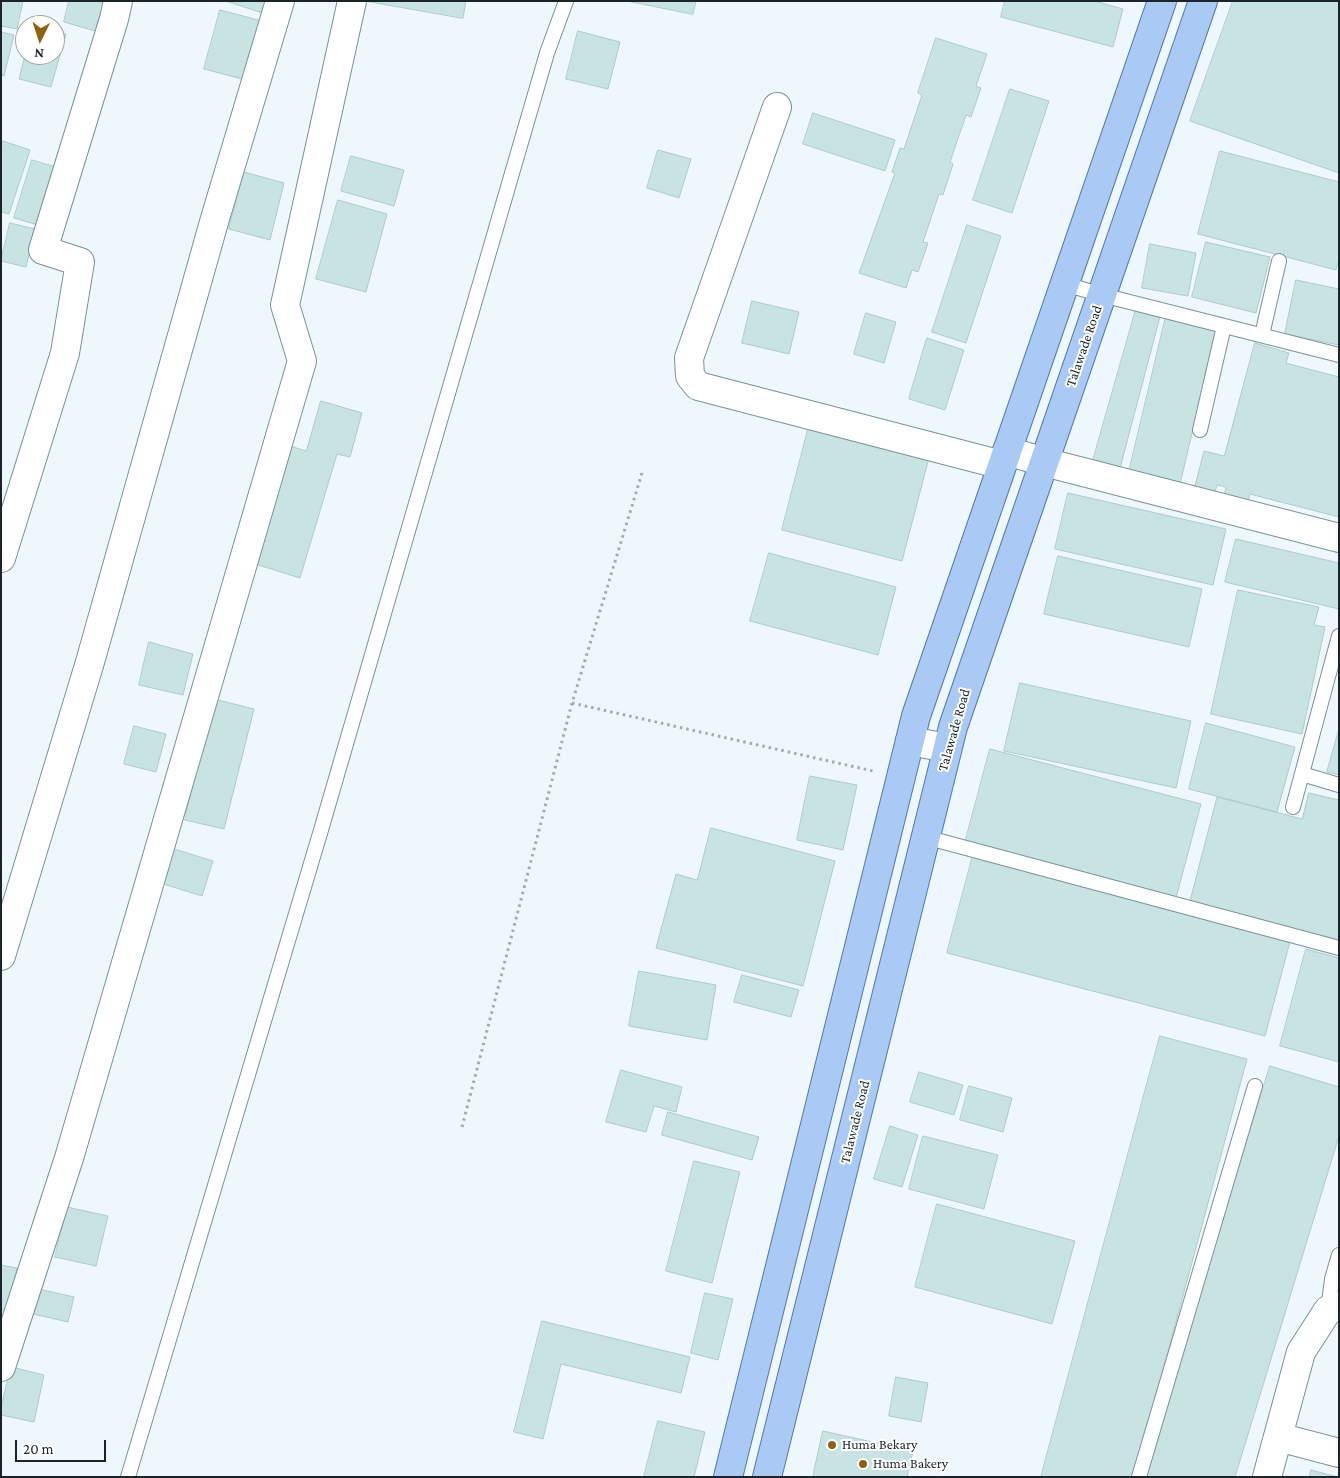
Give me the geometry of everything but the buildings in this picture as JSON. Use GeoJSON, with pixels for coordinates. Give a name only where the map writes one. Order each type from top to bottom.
{"type":"FeatureCollection","features":[{"type":"Feature","properties":{"kind":"main road"},"geometry":{"type":"LineString","coordinates":[[728,1477],[916,716],[1162,1]]}},
{"type":"Feature","properties":{"kind":"main road","name":"Talawade Road"},"geometry":{"type":"LineString","coordinates":[[767,1477],[953,727],[1203,1]]}},
{"type":"Feature","properties":{"kind":"street"},"geometry":{"type":"LineString","coordinates":[[1,558],[65,353],[80,262],[43,250],[118,1]]}},
{"type":"Feature","properties":{"kind":"street"},"geometry":{"type":"LineString","coordinates":[[1,956],[90,662],[214,222],[280,1]]}},
{"type":"Feature","properties":{"kind":"street"},"geometry":{"type":"LineString","coordinates":[[1,1367],[68,1158],[302,361],[285,305],[352,1]]}},
{"type":"Feature","properties":{"kind":"street"},"geometry":{"type":"LineString","coordinates":[[777,107],[689,358],[690,376],[698,386],[1005,458],[1044,462],[1339,538]]}},
{"type":"Feature","properties":{"kind":"street"},"geometry":{"type":"LineString","coordinates":[[910,741],[948,748]]}},
{"type":"Feature","properties":{"kind":"street"},"geometry":{"type":"LineString","coordinates":[[1267,1477],[1301,1352],[1333,1308]]}},
{"type":"Feature","properties":{"kind":"street"},"geometry":{"type":"LineString","coordinates":[[1278,1437],[1339,1453]]}},
{"type":"Feature","properties":{"kind":"lane"},"geometry":{"type":"LineString","coordinates":[[128,1477],[324,821],[544,62],[566,1]]}},
{"type":"Feature","properties":{"kind":"lane"},"geometry":{"type":"LineString","coordinates":[[1262,335],[1278,261]]}},
{"type":"Feature","properties":{"kind":"lane"},"geometry":{"type":"LineString","coordinates":[[1065,284],[1339,354]]}},
{"type":"Feature","properties":{"kind":"lane"},"geometry":{"type":"LineString","coordinates":[[1200,430],[1224,326]]}},
{"type":"Feature","properties":{"kind":"lane"},"geometry":{"type":"LineString","coordinates":[[1293,807],[1339,636]]}},
{"type":"Feature","properties":{"kind":"lane"},"geometry":{"type":"LineString","coordinates":[[1302,774],[1339,785]]}},
{"type":"Feature","properties":{"kind":"lane"},"geometry":{"type":"LineString","coordinates":[[925,837],[1339,948]]}},
{"type":"Feature","properties":{"kind":"lane"},"geometry":{"type":"LineString","coordinates":[[1139,1477],[1255,1086]]}},
{"type":"Feature","properties":{"kind":"lane"},"geometry":{"type":"LineString","coordinates":[[1333,1308],[1332,1278],[1339,1255]]}},
{"type":"Feature","properties":{"kind":"path"},"geometry":{"type":"LineString","coordinates":[[462,1126],[572,703],[642,473]]}},
{"type":"Feature","properties":{"kind":"path"},"geometry":{"type":"LineString","coordinates":[[572,703],[900,777]]}},
{"type":"Feature","properties":{"kind":"place","name":"Huma Bekary"},"geometry":{"type":"Point","coordinates":[832,1445]}},
{"type":"Feature","properties":{"kind":"place","name":"Huma Bakery"},"geometry":{"type":"Point","coordinates":[863,1464]}}]}
